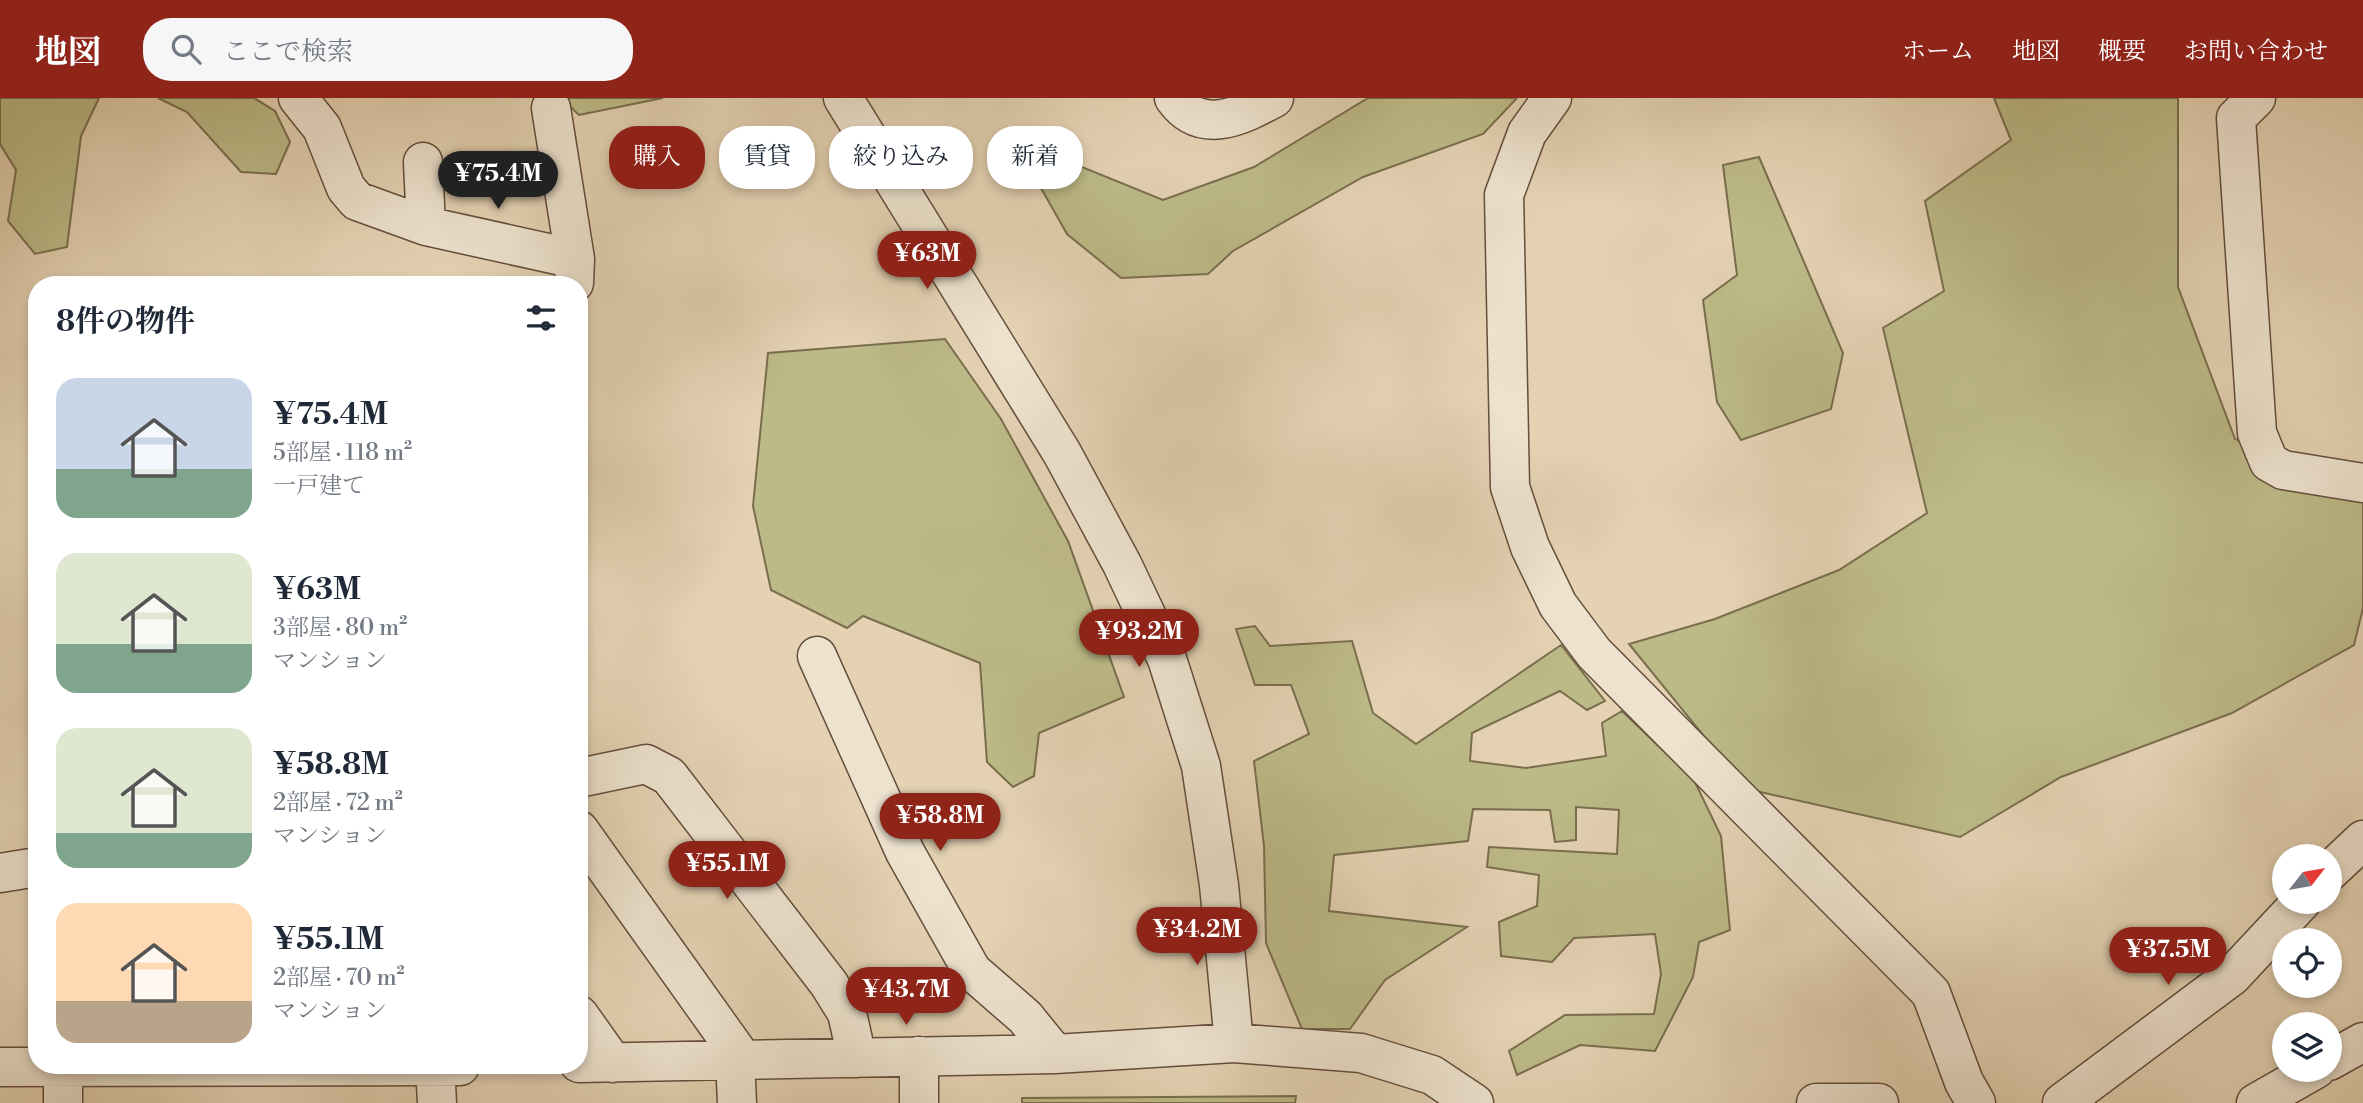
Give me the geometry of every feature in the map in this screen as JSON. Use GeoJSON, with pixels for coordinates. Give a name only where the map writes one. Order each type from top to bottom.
{"type":"FeatureCollection","features":[{"type":"Feature","properties":{"kind":"street"},"geometry":{"type":"LineString","coordinates":[[299,98],[322,128],[346,188],[357,201],[426,226],[575,272],[551,108]]}},
{"type":"Feature","properties":{"kind":"street"},"geometry":{"type":"LineString","coordinates":[[843,98],[1062,453],[1122,564],[1167,659],[1201,766],[1219,885],[1234,1043]]}},
{"type":"Feature","properties":{"kind":"street"},"geometry":{"type":"LineString","coordinates":[[1174,98],[1182,109],[1206,120],[1241,117],[1274,98]]}},
{"type":"Feature","properties":{"kind":"street"},"geometry":{"type":"LineString","coordinates":[[1552,98],[1527,134],[1504,195],[1510,487],[1530,547],[1559,605],[1594,653],[1931,993],[1964,1082],[1976,1103]]}},
{"type":"Feature","properties":{"kind":"street"},"geometry":{"type":"LineString","coordinates":[[2256,98],[2236,118],[2257,433],[2269,462],[2283,470],[2363,483]]}},
{"type":"Feature","properties":{"kind":"street"},"geometry":{"type":"LineString","coordinates":[[423,162],[426,226]]}},
{"type":"Feature","properties":{"kind":"street"},"geometry":{"type":"LineString","coordinates":[[817,656],[905,852],[972,971],[1025,1017],[1055,1054]]}},
{"type":"Feature","properties":{"kind":"street"},"geometry":{"type":"LineString","coordinates":[[588,776],[646,764],[668,776],[829,984],[847,1013],[856,1058]]}},
{"type":"Feature","properties":{"kind":"street"},"geometry":{"type":"LineString","coordinates":[[2342,860],[2363,840]]}},
{"type":"Feature","properties":{"kind":"street"},"geometry":{"type":"LineString","coordinates":[[588,843],[739,1060],[737,1103]]}},
{"type":"Feature","properties":{"kind":"street"},"geometry":{"type":"LineString","coordinates":[[0,873],[28,868]]}},
{"type":"Feature","properties":{"kind":"street"},"geometry":{"type":"LineString","coordinates":[[2062,1103],[2232,976],[2290,914]]}},
{"type":"Feature","properties":{"kind":"street"},"geometry":{"type":"LineString","coordinates":[[588,1040],[596,1063],[1055,1054],[1234,1043],[1362,1053],[1432,1074],[1474,1103]]}},
{"type":"Feature","properties":{"kind":"street"},"geometry":{"type":"LineString","coordinates":[[2342,1054],[2363,1042]]}},
{"type":"Feature","properties":{"kind":"street"},"geometry":{"type":"LineString","coordinates":[[919,1056],[919,1103]]}},
{"type":"Feature","properties":{"kind":"street"},"geometry":{"type":"LineString","coordinates":[[0,1068],[63,1085],[278,1074]]}},
{"type":"Feature","properties":{"kind":"street"},"geometry":{"type":"LineString","coordinates":[[435,1074],[437,1103]]}},
{"type":"Feature","properties":{"kind":"street"},"geometry":{"type":"LineString","coordinates":[[2256,1103],[2293,1082]]}},
{"type":"Feature","properties":{"kind":"street"},"geometry":{"type":"LineString","coordinates":[[1816,1103],[1879,1103]]}},
{"type":"Feature","properties":{"kind":"shaded area"},"geometry":{"type":"Polygon","coordinates":[[[0,98],[99,98],[81,136],[67,247],[35,254],[8,221],[16,170],[0,144],[0,98]]]}},
{"type":"Feature","properties":{"kind":"shaded area"},"geometry":{"type":"Polygon","coordinates":[[[158,98],[254,98],[275,111],[290,142],[276,174],[241,172],[187,112],[158,98]]]}},
{"type":"Feature","properties":{"kind":"shaded area"},"geometry":{"type":"Polygon","coordinates":[[[561,98],[663,98],[579,115],[561,98]]]}},
{"type":"Feature","properties":{"kind":"shaded area"},"geometry":{"type":"Polygon","coordinates":[[[1368,98],[1517,98],[1483,134],[1363,177],[1233,251],[1208,274],[1121,278],[1067,234],[1042,189],[1083,189],[1083,167],[1163,200],[1254,167],[1368,98]]]}},
{"type":"Feature","properties":{"kind":"shaded area"},"geometry":{"type":"Polygon","coordinates":[[[1994,98],[2178,98],[2178,287],[2235,439],[2363,485],[2363,608],[2354,645],[2232,713],[2061,777],[1960,837],[1747,789],[1629,644],[1715,619],[1839,570],[1927,513],[1883,328],[1944,291],[1925,201],[2011,140],[1994,98]]]}},
{"type":"Feature","properties":{"kind":"shaded area"},"geometry":{"type":"Polygon","coordinates":[[[1759,157],[1843,353],[1831,409],[1741,440],[1717,402],[1703,300],[1737,275],[1723,165],[1759,157]]]}},
{"type":"Feature","properties":{"kind":"shaded area"},"geometry":{"type":"Polygon","coordinates":[[[945,339],[1001,419],[1068,541],[1124,697],[1039,733],[1034,776],[1013,787],[987,762],[980,663],[863,616],[847,628],[771,590],[753,506],[768,353],[945,339]]]}},
{"type":"Feature","properties":{"kind":"shaded area"},"geometry":{"type":"Polygon","coordinates":[[[1255,626],[1270,646],[1352,641],[1373,713],[1416,744],[1561,645],[1605,701],[1587,710],[1560,691],[1472,733],[1470,761],[1526,768],[1606,756],[1602,723],[1622,711],[1694,780],[1721,836],[1730,930],[1699,942],[1693,977],[1655,1051],[1580,1045],[1517,1075],[1509,1051],[1565,1015],[1654,1014],[1661,974],[1655,934],[1574,938],[1552,962],[1501,956],[1499,922],[1537,906],[1539,875],[1487,867],[1489,847],[1617,854],[1619,810],[1576,807],[1576,840],[1555,842],[1550,810],[1473,809],[1468,841],[1334,855],[1329,911],[1467,927],[1385,980],[1350,1029],[1302,1029],[1266,943],[1264,846],[1254,761],[1309,734],[1291,685],[1255,685],[1236,629],[1255,626]]]}},
{"type":"Feature","properties":{"kind":"shaded area"},"geometry":{"type":"Polygon","coordinates":[[[1296,1096],[1295,1103],[1022,1103],[1022,1098],[1296,1096]]]}}]}
